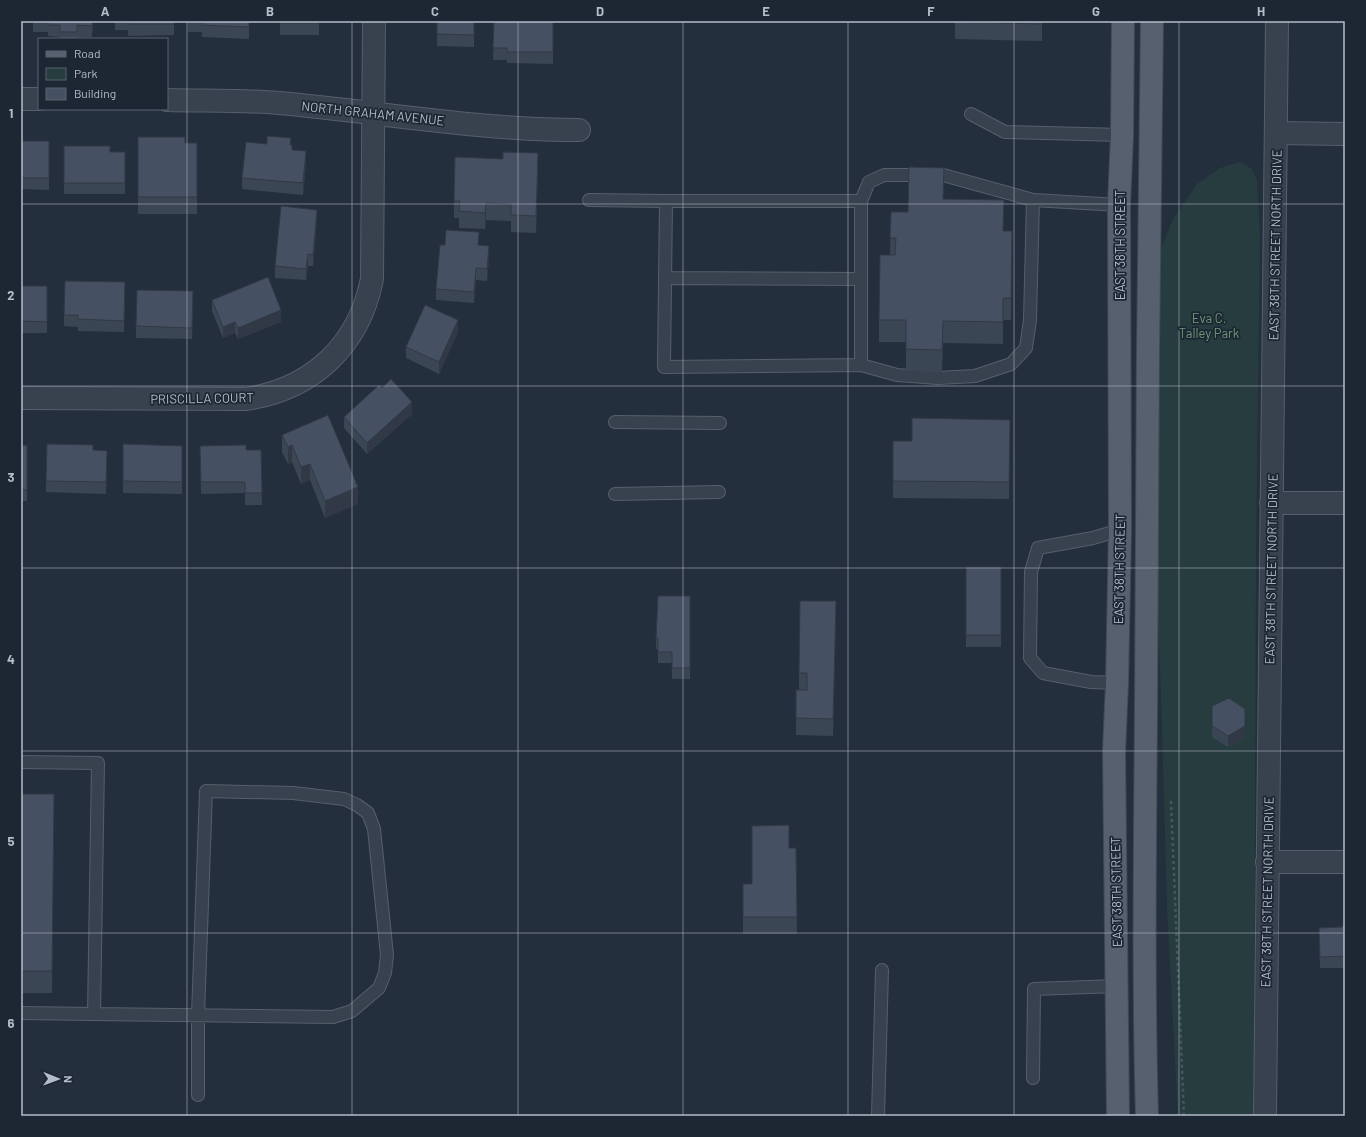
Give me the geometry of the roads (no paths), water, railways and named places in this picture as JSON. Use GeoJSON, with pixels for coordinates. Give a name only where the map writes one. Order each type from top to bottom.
{"type":"FeatureCollection","features":[{"type":"Feature","properties":{"kind":"main road","name":"EAST 38TH STREET"},"geometry":{"type":"LineString","coordinates":[[1118,1116],[1114,751],[1120,530],[1119,205],[1122,135],[1123,21]]}},
{"type":"Feature","properties":{"kind":"main road","name":"EAST 38TH STREET"},"geometry":{"type":"LineString","coordinates":[[1147,1116],[1144,1032],[1149,232],[1152,21]]}},
{"type":"Feature","properties":{"kind":"street","name":"PRISCILLA COURT"},"geometry":{"type":"LineString","coordinates":[[21,398],[246,399],[269,395],[291,387],[320,368],[338,352],[357,323],[370,291],[372,279],[374,21]]}},
{"type":"Feature","properties":{"kind":"street","name":"EAST 38TH STREET NORTH DRIVE"},"geometry":{"type":"LineString","coordinates":[[1265,1116],[1277,21]]}},
{"type":"Feature","properties":{"kind":"street"},"geometry":{"type":"LineString","coordinates":[[21,98],[38,99]]}},
{"type":"Feature","properties":{"kind":"street","name":"NORTH GRAHAM AVENUE"},"geometry":{"type":"LineString","coordinates":[[168,100],[278,103],[485,126],[579,130]]}},
{"type":"Feature","properties":{"kind":"street"},"geometry":{"type":"LineString","coordinates":[[1276,133],[1345,134]]}},
{"type":"Feature","properties":{"kind":"street"},"geometry":{"type":"LineString","coordinates":[[1271,503],[1345,503]]}},
{"type":"Feature","properties":{"kind":"street"},"geometry":{"type":"LineString","coordinates":[[1267,862],[1345,862]]}},
{"type":"Feature","properties":{"kind":"lane"},"geometry":{"type":"LineString","coordinates":[[971,114],[1005,132],[1122,135]]}},
{"type":"Feature","properties":{"kind":"lane"},"geometry":{"type":"LineString","coordinates":[[861,365],[861,201],[869,182],[884,175],[943,175],[1033,200],[1119,205]]}},
{"type":"Feature","properties":{"kind":"lane"},"geometry":{"type":"LineString","coordinates":[[589,200],[861,201]]}},
{"type":"Feature","properties":{"kind":"lane"},"geometry":{"type":"LineString","coordinates":[[666,201],[664,367],[861,365],[897,375],[938,378],[975,376],[1011,364],[1026,348],[1030,320],[1033,200]]}},
{"type":"Feature","properties":{"kind":"lane"},"geometry":{"type":"LineString","coordinates":[[666,278],[861,279]]}},
{"type":"Feature","properties":{"kind":"lane"},"geometry":{"type":"LineString","coordinates":[[615,422],[720,423]]}},
{"type":"Feature","properties":{"kind":"lane"},"geometry":{"type":"LineString","coordinates":[[615,494],[719,492]]}},
{"type":"Feature","properties":{"kind":"lane"},"geometry":{"type":"LineString","coordinates":[[1117,683],[1091,682],[1043,673],[1030,658],[1031,572],[1038,548],[1093,538],[1120,530]]}},
{"type":"Feature","properties":{"kind":"lane"},"geometry":{"type":"LineString","coordinates":[[21,762],[98,763],[94,1014]]}},
{"type":"Feature","properties":{"kind":"lane"},"geometry":{"type":"LineString","coordinates":[[21,1013],[94,1014],[198,1015],[333,1016],[352,1011],[379,988],[385,973],[387,955],[374,829],[368,813],[357,805],[344,799],[294,793],[206,791],[198,1015],[198,1095]]}},
{"type":"Feature","properties":{"kind":"lane"},"geometry":{"type":"LineString","coordinates":[[878,1116],[882,970]]}},
{"type":"Feature","properties":{"kind":"lane"},"geometry":{"type":"LineString","coordinates":[[1033,1078],[1034,989],[1117,986]]}},
{"type":"Feature","properties":{"kind":"park label","name":"Eva C. Talley Park"},"geometry":{"type":"Point","coordinates":[1209,326]}}]}
